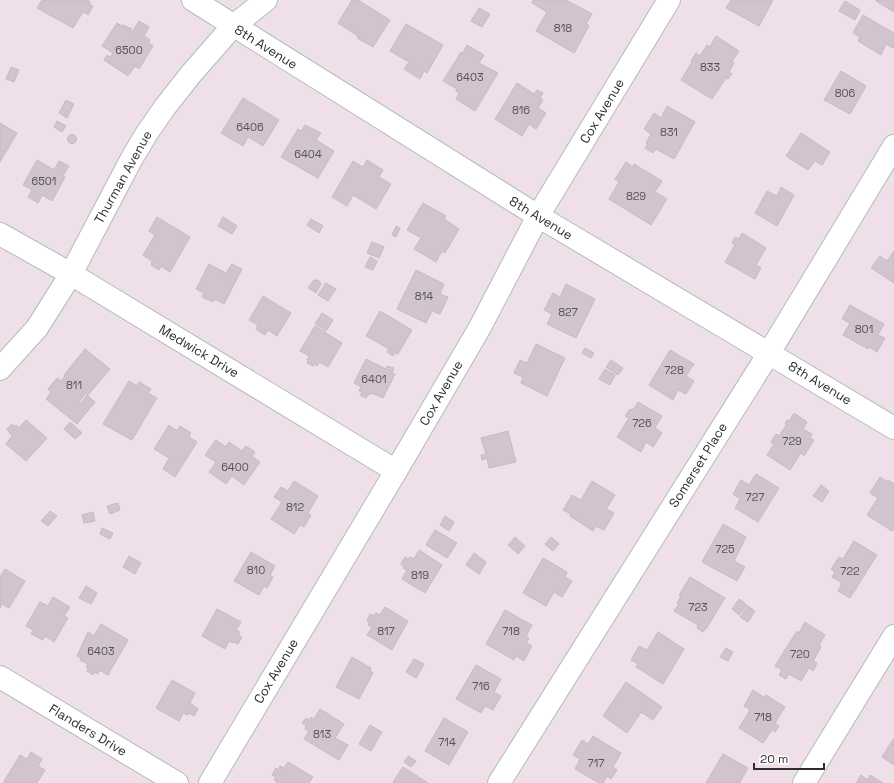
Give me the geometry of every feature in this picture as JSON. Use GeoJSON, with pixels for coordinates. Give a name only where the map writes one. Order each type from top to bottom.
{"type":"FeatureCollection","features":[{"type":"Feature","properties":{"kind":"street","name":"8th Avenue"},"geometry":{"type":"LineString","coordinates":[[193,0],[538,216],[894,428]]}},
{"type":"Feature","properties":{"kind":"street","name":"Thurman Avenue"},"geometry":{"type":"LineString","coordinates":[[0,369],[37,328],[71,274],[147,133],[165,107],[233,26],[266,0]]}},
{"type":"Feature","properties":{"kind":"street","name":"Cox Avenue"},"geometry":{"type":"LineString","coordinates":[[210,783],[396,471],[479,328],[538,216],[669,0]]}},
{"type":"Feature","properties":{"kind":"street","name":"Somerset Place"},"geometry":{"type":"LineString","coordinates":[[499,783],[769,353],[894,146]]}},
{"type":"Feature","properties":{"kind":"street","name":"Medwick Drive"},"geometry":{"type":"LineString","coordinates":[[0,234],[71,274],[396,471]]}},
{"type":"Feature","properties":{"kind":"street"},"geometry":{"type":"LineString","coordinates":[[804,783],[894,636]]}},
{"type":"Feature","properties":{"kind":"street","name":"Flanders Drive"},"geometry":{"type":"LineString","coordinates":[[0,677],[177,783]]}},
{"type":"Feature","properties":{"kind":"building"},"geometry":{"type":"Polygon","coordinates":[[[42,0],[88,0],[90,2],[89,4],[93,6],[88,15],[83,12],[73,28],[37,8],[42,0]]]}},
{"type":"Feature","properties":{"kind":"building"},"geometry":{"type":"Polygon","coordinates":[[[352,0],[358,0],[390,20],[373,47],[357,38],[358,36],[338,23],[352,0]]]}},
{"type":"Feature","properties":{"kind":"building"},"geometry":{"type":"Polygon","coordinates":[[[533,0],[566,0],[592,14],[586,24],[589,26],[574,53],[536,31],[547,12],[532,3],[533,0]]]}},
{"type":"Feature","properties":{"kind":"building"},"geometry":{"type":"Polygon","coordinates":[[[731,0],[773,0],[759,26],[726,8],[731,0]]]}},
{"type":"Feature","properties":{"kind":"building"},"geometry":{"type":"Polygon","coordinates":[[[894,0],[894,12],[876,1],[894,0]]]}},
{"type":"Feature","properties":{"kind":"building"},"geometry":{"type":"Polygon","coordinates":[[[845,1],[860,10],[855,20],[839,11],[845,1]]]}},
{"type":"Feature","properties":{"kind":"building"},"geometry":{"type":"Polygon","coordinates":[[[479,8],[490,14],[482,27],[471,21],[479,8]]]}},
{"type":"Feature","properties":{"kind":"building"},"geometry":{"type":"Polygon","coordinates":[[[863,15],[894,33],[893,48],[886,44],[881,55],[858,41],[860,37],[853,33],[863,15]]]}},
{"type":"Feature","properties":{"kind":"building"},"geometry":{"type":"Polygon","coordinates":[[[139,21],[149,27],[144,36],[150,40],[148,42],[153,46],[139,69],[135,66],[128,76],[104,60],[107,55],[110,57],[113,53],[102,46],[117,23],[132,29],[130,31],[132,32],[139,21]]]}},
{"type":"Feature","properties":{"kind":"building"},"geometry":{"type":"Polygon","coordinates":[[[406,24],[443,45],[427,73],[424,71],[420,79],[404,69],[409,62],[390,51],[406,24]]]}},
{"type":"Feature","properties":{"kind":"building"},"geometry":{"type":"Polygon","coordinates":[[[716,36],[739,51],[732,61],[734,63],[729,72],[732,74],[728,79],[726,78],[712,99],[681,80],[696,53],[700,56],[707,45],[710,47],[716,36]]]}},
{"type":"Feature","properties":{"kind":"building"},"geometry":{"type":"Polygon","coordinates":[[[467,45],[484,55],[479,63],[498,73],[475,111],[456,99],[459,93],[456,91],[457,89],[443,81],[467,45]]]}},
{"type":"Feature","properties":{"kind":"building"},"geometry":{"type":"Polygon","coordinates":[[[11,67],[19,70],[14,82],[6,79],[11,67]]]}},
{"type":"Feature","properties":{"kind":"building"},"geometry":{"type":"Polygon","coordinates":[[[841,71],[866,86],[850,114],[824,100],[841,71]]]}},
{"type":"Feature","properties":{"kind":"building"},"geometry":{"type":"Polygon","coordinates":[[[517,83],[534,94],[537,90],[543,93],[540,98],[543,100],[538,108],[546,113],[536,129],[529,124],[522,136],[495,119],[517,83]]]}},
{"type":"Feature","properties":{"kind":"building"},"geometry":{"type":"Polygon","coordinates":[[[243,98],[279,120],[263,146],[248,137],[243,146],[221,133],[243,98]]]}},
{"type":"Feature","properties":{"kind":"building"},"geometry":{"type":"Polygon","coordinates":[[[66,100],[74,104],[67,118],[59,113],[66,100]]]}},
{"type":"Feature","properties":{"kind":"building"},"geometry":{"type":"Polygon","coordinates":[[[667,106],[695,122],[674,159],[656,149],[653,153],[645,148],[651,134],[644,129],[654,113],[661,118],[667,106]]]}},
{"type":"Feature","properties":{"kind":"building"},"geometry":{"type":"Polygon","coordinates":[[[57,121],[66,126],[62,132],[54,127],[57,121]]]}},
{"type":"Feature","properties":{"kind":"building"},"geometry":{"type":"Polygon","coordinates":[[[0,123],[17,133],[0,162],[0,123]]]}},
{"type":"Feature","properties":{"kind":"building"},"geometry":{"type":"Polygon","coordinates":[[[305,125],[321,133],[316,140],[334,151],[318,178],[281,157],[298,129],[301,131],[305,125]]]}},
{"type":"Feature","properties":{"kind":"building"},"geometry":{"type":"Polygon","coordinates":[[[801,133],[830,152],[822,165],[815,161],[808,170],[786,156],[801,133]]]}},
{"type":"Feature","properties":{"kind":"building"},"geometry":{"type":"Polygon","coordinates":[[[72,134],[77,139],[72,144],[67,139],[72,134]]]}},
{"type":"Feature","properties":{"kind":"building"},"geometry":{"type":"Polygon","coordinates":[[[37,160],[54,170],[59,161],[69,166],[63,176],[65,177],[52,201],[42,195],[38,203],[28,197],[32,190],[23,185],[37,160]]]}},
{"type":"Feature","properties":{"kind":"building"},"geometry":{"type":"Polygon","coordinates":[[[367,160],[383,170],[379,177],[391,184],[376,209],[353,195],[347,206],[332,197],[353,161],[363,167],[367,160]]]}},
{"type":"Feature","properties":{"kind":"building"},"geometry":{"type":"Polygon","coordinates":[[[626,162],[633,167],[634,164],[662,181],[655,192],[667,199],[651,225],[609,199],[619,182],[615,179],[626,162]]]}},
{"type":"Feature","properties":{"kind":"building"},"geometry":{"type":"Polygon","coordinates":[[[781,187],[794,195],[777,226],[755,213],[767,191],[777,196],[781,187]]]}},
{"type":"Feature","properties":{"kind":"building"},"geometry":{"type":"Polygon","coordinates":[[[423,203],[446,216],[444,219],[459,229],[445,253],[442,251],[436,262],[414,249],[421,238],[407,230],[423,203]]]}},
{"type":"Feature","properties":{"kind":"building"},"geometry":{"type":"Polygon","coordinates":[[[157,217],[190,237],[170,272],[161,266],[159,270],[151,265],[152,261],[143,255],[155,235],[149,231],[157,217]]]}},
{"type":"Feature","properties":{"kind":"building"},"geometry":{"type":"Polygon","coordinates":[[[223,217],[237,226],[232,234],[218,226],[223,217]]]}},
{"type":"Feature","properties":{"kind":"building"},"geometry":{"type":"Polygon","coordinates":[[[311,219],[323,226],[319,233],[307,225],[311,219]]]}},
{"type":"Feature","properties":{"kind":"building"},"geometry":{"type":"Polygon","coordinates":[[[396,226],[400,228],[396,237],[392,235],[396,226]]]}},
{"type":"Feature","properties":{"kind":"building"},"geometry":{"type":"Polygon","coordinates":[[[742,233],[766,248],[756,265],[761,268],[755,279],[725,262],[735,245],[732,243],[735,237],[739,239],[742,233]]]}},
{"type":"Feature","properties":{"kind":"building"},"geometry":{"type":"Polygon","coordinates":[[[372,242],[384,247],[379,258],[367,253],[372,242]]]}},
{"type":"Feature","properties":{"kind":"building"},"geometry":{"type":"Polygon","coordinates":[[[894,251],[894,283],[871,268],[880,256],[887,261],[894,251]]]}},
{"type":"Feature","properties":{"kind":"building"},"geometry":{"type":"Polygon","coordinates":[[[370,257],[377,261],[373,270],[365,267],[370,257]]]}},
{"type":"Feature","properties":{"kind":"building"},"geometry":{"type":"Polygon","coordinates":[[[209,264],[226,273],[232,264],[242,269],[224,304],[215,299],[213,302],[202,297],[204,293],[196,289],[209,264]]]}},
{"type":"Feature","properties":{"kind":"building"},"geometry":{"type":"Polygon","coordinates":[[[416,270],[444,284],[440,294],[448,297],[440,314],[432,311],[426,323],[397,309],[416,270]]]}},
{"type":"Feature","properties":{"kind":"building"},"geometry":{"type":"Polygon","coordinates":[[[314,280],[319,281],[321,284],[316,293],[308,288],[314,280]]]}},
{"type":"Feature","properties":{"kind":"building"},"geometry":{"type":"Polygon","coordinates":[[[326,283],[336,289],[328,301],[318,295],[326,283]]]}},
{"type":"Feature","properties":{"kind":"building"},"geometry":{"type":"Polygon","coordinates":[[[566,284],[595,299],[576,338],[547,324],[552,314],[544,310],[553,293],[560,297],[566,284]]]}},
{"type":"Feature","properties":{"kind":"building"},"geometry":{"type":"Polygon","coordinates":[[[263,296],[291,313],[277,336],[268,330],[265,335],[256,329],[258,325],[249,320],[263,296]]]}},
{"type":"Feature","properties":{"kind":"building"},"geometry":{"type":"Polygon","coordinates":[[[850,305],[884,324],[878,335],[885,338],[877,352],[869,347],[868,349],[843,335],[850,323],[842,319],[850,305]]]}},
{"type":"Feature","properties":{"kind":"building"},"geometry":{"type":"Polygon","coordinates":[[[380,311],[412,330],[398,354],[395,353],[393,356],[387,352],[389,349],[366,336],[380,311]]]}},
{"type":"Feature","properties":{"kind":"building"},"geometry":{"type":"Polygon","coordinates":[[[322,313],[333,320],[326,331],[315,324],[322,313]]]}},
{"type":"Feature","properties":{"kind":"building"},"geometry":{"type":"Polygon","coordinates":[[[315,326],[342,343],[328,367],[319,362],[317,366],[307,363],[309,356],[300,351],[315,326]]]}},
{"type":"Feature","properties":{"kind":"building"},"geometry":{"type":"Polygon","coordinates":[[[536,344],[565,358],[547,396],[521,383],[523,377],[514,373],[520,360],[527,363],[536,344]]]}},
{"type":"Feature","properties":{"kind":"building"},"geometry":{"type":"Polygon","coordinates":[[[585,348],[594,353],[591,358],[582,353],[585,348]]]}},
{"type":"Feature","properties":{"kind":"building"},"geometry":{"type":"Polygon","coordinates":[[[85,349],[110,369],[88,395],[86,393],[79,402],[81,403],[87,395],[95,402],[77,424],[46,399],[51,392],[48,389],[57,378],[61,381],[85,349]]]}},
{"type":"Feature","properties":{"kind":"building"},"geometry":{"type":"Polygon","coordinates":[[[670,350],[694,364],[686,376],[694,381],[686,394],[678,390],[673,400],[649,385],[670,350]]]}},
{"type":"Feature","properties":{"kind":"building"},"geometry":{"type":"Polygon","coordinates":[[[366,359],[386,369],[387,366],[394,368],[392,373],[395,374],[383,398],[372,393],[370,395],[368,394],[366,398],[360,395],[362,392],[359,391],[361,387],[354,383],[366,359]]]}},
{"type":"Feature","properties":{"kind":"building"},"geometry":{"type":"Polygon","coordinates":[[[611,360],[623,368],[618,375],[606,367],[611,360]]]}},
{"type":"Feature","properties":{"kind":"building"},"geometry":{"type":"Polygon","coordinates":[[[605,369],[615,375],[610,385],[599,379],[605,369]]]}},
{"type":"Feature","properties":{"kind":"building"},"geometry":{"type":"Polygon","coordinates":[[[129,381],[137,386],[139,382],[151,389],[148,393],[157,398],[132,440],[103,424],[129,381]]]}},
{"type":"Feature","properties":{"kind":"building"},"geometry":{"type":"Polygon","coordinates":[[[638,402],[662,416],[655,428],[662,433],[653,447],[646,442],[641,452],[617,437],[629,418],[625,416],[630,409],[633,410],[638,402]]]}},
{"type":"Feature","properties":{"kind":"building"},"geometry":{"type":"Polygon","coordinates":[[[794,413],[807,422],[803,429],[812,434],[810,438],[814,440],[804,456],[801,453],[790,470],[767,455],[774,444],[771,442],[776,434],[779,436],[786,425],[787,420],[789,421],[794,413]]]}},
{"type":"Feature","properties":{"kind":"building"},"geometry":{"type":"Polygon","coordinates":[[[26,420],[47,438],[26,461],[6,444],[12,436],[7,429],[12,424],[19,428],[26,420]]]}},
{"type":"Feature","properties":{"kind":"building"},"geometry":{"type":"Polygon","coordinates":[[[70,422],[82,433],[75,439],[64,429],[70,422]]]}},
{"type":"Feature","properties":{"kind":"building"},"geometry":{"type":"Polygon","coordinates":[[[169,425],[177,431],[180,426],[191,433],[189,437],[197,442],[175,477],[163,469],[169,458],[154,449],[169,425]]]}},
{"type":"Feature","properties":{"kind":"building"},"geometry":{"type":"Polygon","coordinates":[[[508,431],[516,462],[489,468],[487,458],[482,460],[481,455],[486,454],[481,438],[508,431]]]}},
{"type":"Feature","properties":{"kind":"building"},"geometry":{"type":"Polygon","coordinates":[[[216,440],[226,447],[229,442],[242,451],[246,446],[255,452],[252,456],[260,462],[244,485],[232,476],[226,484],[209,472],[216,462],[205,455],[216,440]]]}},
{"type":"Feature","properties":{"kind":"building"},"geometry":{"type":"Polygon","coordinates":[[[756,474],[779,488],[758,522],[735,508],[740,499],[733,494],[741,480],[749,485],[756,474]]]}},
{"type":"Feature","properties":{"kind":"building"},"geometry":{"type":"Polygon","coordinates":[[[880,477],[887,482],[888,480],[894,484],[894,529],[892,531],[867,515],[878,498],[870,493],[880,477]]]}},
{"type":"Feature","properties":{"kind":"building"},"geometry":{"type":"Polygon","coordinates":[[[294,481],[318,496],[308,513],[311,515],[304,527],[300,525],[294,534],[271,519],[282,502],[274,497],[281,487],[288,491],[294,481]]]}},
{"type":"Feature","properties":{"kind":"building"},"geometry":{"type":"Polygon","coordinates":[[[592,481],[615,495],[606,509],[614,513],[604,530],[596,526],[593,531],[570,516],[571,514],[563,510],[572,495],[581,500],[592,481]]]}},
{"type":"Feature","properties":{"kind":"building"},"geometry":{"type":"Polygon","coordinates":[[[821,485],[829,491],[822,502],[813,496],[821,485]]]}},
{"type":"Feature","properties":{"kind":"building"},"geometry":{"type":"Polygon","coordinates":[[[118,503],[120,510],[110,514],[107,506],[118,503]]]}},
{"type":"Feature","properties":{"kind":"building"},"geometry":{"type":"Polygon","coordinates":[[[50,511],[57,516],[48,526],[41,521],[50,511]]]}},
{"type":"Feature","properties":{"kind":"building"},"geometry":{"type":"Polygon","coordinates":[[[93,512],[95,521],[84,523],[82,515],[93,512]]]}},
{"type":"Feature","properties":{"kind":"building"},"geometry":{"type":"Polygon","coordinates":[[[445,516],[454,522],[449,531],[440,525],[445,516]]]}},
{"type":"Feature","properties":{"kind":"building"},"geometry":{"type":"Polygon","coordinates":[[[723,524],[746,537],[734,561],[745,567],[737,581],[702,562],[723,524]]]}},
{"type":"Feature","properties":{"kind":"building"},"geometry":{"type":"Polygon","coordinates":[[[102,528],[113,533],[110,539],[100,534],[102,528]]]}},
{"type":"Feature","properties":{"kind":"building"},"geometry":{"type":"Polygon","coordinates":[[[435,530],[457,543],[447,558],[426,545],[435,530]]]}},
{"type":"Feature","properties":{"kind":"building"},"geometry":{"type":"Polygon","coordinates":[[[515,537],[525,546],[518,554],[508,545],[515,537]]]}},
{"type":"Feature","properties":{"kind":"building"},"geometry":{"type":"Polygon","coordinates":[[[551,537],[559,544],[553,551],[545,544],[551,537]]]}},
{"type":"Feature","properties":{"kind":"building"},"geometry":{"type":"Polygon","coordinates":[[[854,541],[877,555],[850,598],[838,591],[842,583],[832,577],[835,572],[831,569],[839,557],[843,559],[854,541]]]}},
{"type":"Feature","properties":{"kind":"building"},"geometry":{"type":"Polygon","coordinates":[[[419,550],[442,565],[425,593],[402,579],[407,570],[403,568],[404,566],[401,564],[405,557],[408,559],[410,557],[414,559],[419,550]]]}},
{"type":"Feature","properties":{"kind":"building"},"geometry":{"type":"Polygon","coordinates":[[[251,552],[275,566],[270,575],[273,577],[267,588],[264,586],[259,595],[234,581],[251,552]]]}},
{"type":"Feature","properties":{"kind":"building"},"geometry":{"type":"Polygon","coordinates":[[[474,553],[486,562],[479,574],[466,565],[474,553]]]}},
{"type":"Feature","properties":{"kind":"building"},"geometry":{"type":"Polygon","coordinates":[[[129,556],[141,563],[135,574],[123,567],[129,556]]]}},
{"type":"Feature","properties":{"kind":"building"},"geometry":{"type":"Polygon","coordinates":[[[543,558],[567,572],[565,577],[572,581],[562,597],[554,592],[546,606],[523,593],[543,558]]]}},
{"type":"Feature","properties":{"kind":"building"},"geometry":{"type":"Polygon","coordinates":[[[5,569],[25,581],[9,608],[2,604],[0,608],[0,577],[5,569]]]}},
{"type":"Feature","properties":{"kind":"building"},"geometry":{"type":"Polygon","coordinates":[[[690,577],[725,598],[703,632],[697,628],[698,625],[674,611],[679,604],[677,603],[681,596],[679,595],[690,577]]]}},
{"type":"Feature","properties":{"kind":"building"},"geometry":{"type":"Polygon","coordinates":[[[86,586],[97,593],[91,604],[79,598],[86,586]]]}},
{"type":"Feature","properties":{"kind":"building"},"geometry":{"type":"Polygon","coordinates":[[[53,597],[70,607],[64,616],[68,618],[54,642],[45,636],[43,640],[31,634],[33,630],[26,626],[40,602],[48,606],[53,597]]]}},
{"type":"Feature","properties":{"kind":"building"},"geometry":{"type":"Polygon","coordinates":[[[739,599],[747,605],[739,615],[732,609],[739,599]]]}},
{"type":"Feature","properties":{"kind":"building"},"geometry":{"type":"Polygon","coordinates":[[[748,606],[755,611],[748,622],[740,617],[748,606]]]}},
{"type":"Feature","properties":{"kind":"building"},"geometry":{"type":"Polygon","coordinates":[[[385,607],[408,621],[392,650],[367,635],[372,627],[368,625],[369,623],[367,621],[370,614],[374,616],[376,613],[380,615],[385,607]]]}},
{"type":"Feature","properties":{"kind":"building"},"geometry":{"type":"Polygon","coordinates":[[[217,609],[241,622],[236,630],[240,632],[238,635],[242,637],[238,644],[229,641],[225,649],[202,636],[217,609]]]}},
{"type":"Feature","properties":{"kind":"building"},"geometry":{"type":"Polygon","coordinates":[[[505,610],[532,625],[526,636],[529,638],[526,643],[532,646],[524,661],[516,656],[514,660],[486,644],[505,610]]]}},
{"type":"Feature","properties":{"kind":"building"},"geometry":{"type":"Polygon","coordinates":[[[805,622],[825,635],[819,645],[821,647],[813,661],[817,663],[813,671],[809,668],[801,681],[789,674],[786,679],[779,675],[782,670],[775,666],[797,631],[799,633],[805,622]]]}},
{"type":"Feature","properties":{"kind":"building"},"geometry":{"type":"Polygon","coordinates":[[[101,624],[128,640],[108,675],[99,670],[98,674],[94,672],[93,675],[87,671],[88,668],[86,667],[88,664],[80,660],[81,658],[77,656],[88,632],[94,636],[101,624]]]}},
{"type":"Feature","properties":{"kind":"building"},"geometry":{"type":"Polygon","coordinates":[[[658,632],[684,649],[663,684],[636,667],[638,664],[631,660],[639,646],[647,650],[658,632]]]}},
{"type":"Feature","properties":{"kind":"building"},"geometry":{"type":"Polygon","coordinates":[[[726,648],[733,652],[728,661],[720,657],[726,648]]]}},
{"type":"Feature","properties":{"kind":"building"},"geometry":{"type":"Polygon","coordinates":[[[352,657],[371,668],[370,671],[373,673],[359,699],[336,687],[352,657]]]}},
{"type":"Feature","properties":{"kind":"building"},"geometry":{"type":"Polygon","coordinates":[[[414,659],[424,664],[416,678],[406,672],[414,659]]]}},
{"type":"Feature","properties":{"kind":"building"},"geometry":{"type":"Polygon","coordinates":[[[476,665],[501,679],[494,692],[501,696],[493,710],[485,706],[481,713],[456,699],[476,665]]]}},
{"type":"Feature","properties":{"kind":"building"},"geometry":{"type":"Polygon","coordinates":[[[172,680],[195,693],[190,703],[198,709],[194,716],[189,713],[188,715],[183,713],[179,721],[156,708],[172,680]]]}},
{"type":"Feature","properties":{"kind":"building"},"geometry":{"type":"Polygon","coordinates":[[[626,682],[662,707],[653,720],[641,712],[627,733],[603,716],[626,682]]]}},
{"type":"Feature","properties":{"kind":"building"},"geometry":{"type":"Polygon","coordinates":[[[753,690],[765,698],[766,695],[785,707],[775,723],[779,726],[775,732],[772,730],[763,743],[739,728],[750,710],[744,706],[753,690]]]}},
{"type":"Feature","properties":{"kind":"building"},"geometry":{"type":"Polygon","coordinates":[[[320,709],[344,724],[335,738],[348,745],[339,760],[304,739],[309,731],[305,729],[306,726],[302,723],[306,718],[309,720],[311,717],[314,719],[320,709]]]}},
{"type":"Feature","properties":{"kind":"building"},"geometry":{"type":"Polygon","coordinates":[[[444,718],[468,732],[449,765],[425,751],[444,718]]]}},
{"type":"Feature","properties":{"kind":"building"},"geometry":{"type":"Polygon","coordinates":[[[370,725],[382,732],[371,751],[359,744],[370,725]]]}},
{"type":"Feature","properties":{"kind":"building"},"geometry":{"type":"Polygon","coordinates":[[[593,736],[621,753],[613,767],[617,770],[611,779],[607,776],[603,783],[599,783],[575,769],[580,759],[573,755],[582,740],[588,744],[593,736]]]}},
{"type":"Feature","properties":{"kind":"building"},"geometry":{"type":"Polygon","coordinates":[[[894,738],[894,765],[882,757],[894,738]]]}},
{"type":"Feature","properties":{"kind":"building"},"geometry":{"type":"Polygon","coordinates":[[[31,752],[42,759],[38,766],[45,770],[37,783],[3,783],[20,755],[27,759],[31,752]]]}},
{"type":"Feature","properties":{"kind":"building"},"geometry":{"type":"Polygon","coordinates":[[[723,754],[748,768],[740,782],[741,783],[706,783],[723,754]]]}},
{"type":"Feature","properties":{"kind":"building"},"geometry":{"type":"Polygon","coordinates":[[[408,756],[416,761],[411,767],[404,762],[408,756]]]}},
{"type":"Feature","properties":{"kind":"building"},"geometry":{"type":"Polygon","coordinates":[[[288,762],[313,777],[309,783],[276,783],[277,782],[274,780],[276,777],[272,775],[276,768],[278,770],[280,766],[284,768],[288,762]]]}},
{"type":"Feature","properties":{"kind":"building"},"geometry":{"type":"Polygon","coordinates":[[[403,767],[428,783],[394,783],[393,782],[403,767]]]}},
{"type":"Feature","properties":{"kind":"building"},"geometry":{"type":"Polygon","coordinates":[[[861,775],[868,780],[870,775],[883,783],[856,783],[861,775]]]}}]}
